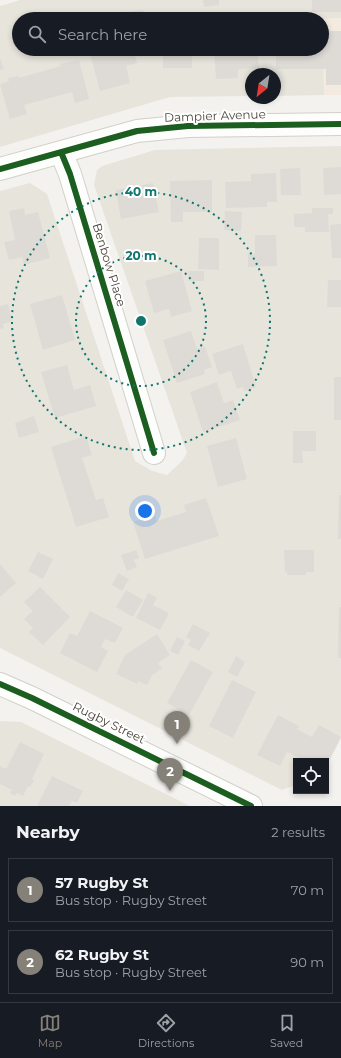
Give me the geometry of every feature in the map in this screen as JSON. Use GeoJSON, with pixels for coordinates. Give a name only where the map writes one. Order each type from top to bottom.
{"type":"FeatureCollection","features":[{"type":"Feature","properties":{"kind":"street","name":"Dampier Avenue"},"geometry":{"type":"LineString","coordinates":[[0,169],[137,131],[188,126],[341,124]]}},
{"type":"Feature","properties":{"kind":"street","name":"Benbow Place"},"geometry":{"type":"LineString","coordinates":[[61,152],[70,174],[154,453]]}},
{"type":"Feature","properties":{"kind":"street","name":"Rugby Street"},"geometry":{"type":"LineString","coordinates":[[0,684],[32,698],[251,806]]}},
{"type":"Feature","properties":{"kind":"shaded area"},"geometry":{"type":"Polygon","coordinates":[[[20,0],[341,0],[341,18],[329,19],[329,12],[12,12],[12,56],[323,56],[324,95],[281,96],[281,68],[245,68],[245,96],[170,97],[0,147],[0,6],[20,0]]]}},
{"type":"Feature","properties":{"kind":"shaded area"},"geometry":{"type":"Polygon","coordinates":[[[341,18],[341,95],[324,95],[323,56],[329,56],[329,19],[341,18]]]}},
{"type":"Feature","properties":{"kind":"shaded area"},"geometry":{"type":"Polygon","coordinates":[[[341,146],[341,738],[329,762],[329,758],[293,758],[293,786],[282,790],[0,648],[0,191],[30,183],[47,194],[135,461],[152,471],[167,475],[182,461],[187,453],[94,185],[97,170],[102,166],[155,150],[341,146]]]}},
{"type":"Feature","properties":{"kind":"shaded area"},"geometry":{"type":"Polygon","coordinates":[[[0,721],[21,722],[190,806],[0,806],[0,721]]]}},
{"type":"Feature","properties":{"kind":"building"},"geometry":{"type":"Polygon","coordinates":[[[203,0],[219,0],[219,5],[204,7],[203,0]]]}},
{"type":"Feature","properties":{"kind":"building"},"geometry":{"type":"Polygon","coordinates":[[[312,0],[341,0],[341,12],[312,12],[312,0]]]}},
{"type":"Feature","properties":{"kind":"building"},"geometry":{"type":"Polygon","coordinates":[[[143,10],[143,12],[124,12],[143,10]]]}},
{"type":"Feature","properties":{"kind":"building"},"geometry":{"type":"Polygon","coordinates":[[[329,31],[341,31],[341,85],[326,85],[326,69],[276,68],[276,56],[329,56],[329,31]]]}},
{"type":"Feature","properties":{"kind":"building"},"geometry":{"type":"Polygon","coordinates":[[[91,56],[135,56],[137,63],[126,66],[130,83],[100,91],[91,56]]]}},
{"type":"Feature","properties":{"kind":"building"},"geometry":{"type":"Polygon","coordinates":[[[163,56],[192,56],[192,68],[163,68],[163,56]]]}},
{"type":"Feature","properties":{"kind":"building"},"geometry":{"type":"Polygon","coordinates":[[[214,56],[258,56],[259,68],[238,69],[238,78],[216,79],[214,56]]]}},
{"type":"Feature","properties":{"kind":"building"},"geometry":{"type":"Polygon","coordinates":[[[0,58],[4,69],[0,70],[0,58]]]}},
{"type":"Feature","properties":{"kind":"building"},"geometry":{"type":"Polygon","coordinates":[[[79,60],[89,99],[75,103],[72,92],[24,105],[27,114],[10,119],[0,84],[9,81],[8,78],[19,76],[19,78],[61,66],[60,64],[79,60]]]}},
{"type":"Feature","properties":{"kind":"building"},"geometry":{"type":"Polygon","coordinates":[[[341,167],[341,194],[324,195],[323,168],[341,167]]]}},
{"type":"Feature","properties":{"kind":"building"},"geometry":{"type":"Polygon","coordinates":[[[300,168],[301,195],[281,195],[280,169],[300,168]]]}},
{"type":"Feature","properties":{"kind":"building"},"geometry":{"type":"Polygon","coordinates":[[[276,173],[277,202],[267,202],[267,207],[226,208],[225,182],[251,181],[251,174],[276,173]]]}},
{"type":"Feature","properties":{"kind":"building"},"geometry":{"type":"Polygon","coordinates":[[[212,180],[212,212],[183,212],[183,222],[171,222],[170,181],[212,180]]]}},
{"type":"Feature","properties":{"kind":"building"},"geometry":{"type":"Polygon","coordinates":[[[153,183],[159,212],[121,219],[116,190],[153,183]]]}},
{"type":"Feature","properties":{"kind":"building"},"geometry":{"type":"Polygon","coordinates":[[[24,208],[25,215],[38,212],[50,258],[24,265],[22,257],[9,260],[4,242],[15,240],[9,211],[24,208]]]}},
{"type":"Feature","properties":{"kind":"building"},"geometry":{"type":"Polygon","coordinates":[[[312,208],[333,208],[333,214],[328,214],[329,232],[305,232],[305,227],[294,227],[294,214],[312,213],[312,208]]]}},
{"type":"Feature","properties":{"kind":"building"},"geometry":{"type":"Polygon","coordinates":[[[225,211],[242,212],[241,231],[224,230],[225,211]]]}},
{"type":"Feature","properties":{"kind":"building"},"geometry":{"type":"Polygon","coordinates":[[[341,224],[341,258],[332,258],[330,225],[341,224]]]}},
{"type":"Feature","properties":{"kind":"building"},"geometry":{"type":"Polygon","coordinates":[[[255,235],[276,235],[277,266],[248,267],[248,254],[255,254],[255,235]]]}},
{"type":"Feature","properties":{"kind":"building"},"geometry":{"type":"Polygon","coordinates":[[[199,238],[219,238],[219,270],[198,269],[199,238]]]}},
{"type":"Feature","properties":{"kind":"building"},"geometry":{"type":"Polygon","coordinates":[[[181,271],[192,311],[171,317],[169,309],[154,313],[145,281],[181,271]]]}},
{"type":"Feature","properties":{"kind":"building"},"geometry":{"type":"Polygon","coordinates":[[[188,271],[204,271],[204,281],[189,281],[188,271]]]}},
{"type":"Feature","properties":{"kind":"building"},"geometry":{"type":"Polygon","coordinates":[[[328,280],[341,280],[341,307],[327,307],[328,280]]]}},
{"type":"Feature","properties":{"kind":"building"},"geometry":{"type":"Polygon","coordinates":[[[62,295],[75,340],[43,350],[30,304],[62,295]]]}},
{"type":"Feature","properties":{"kind":"building"},"geometry":{"type":"Polygon","coordinates":[[[8,304],[12,321],[3,324],[4,328],[0,329],[0,306],[8,304]]]}},
{"type":"Feature","properties":{"kind":"building"},"geometry":{"type":"Polygon","coordinates":[[[191,331],[197,349],[205,346],[212,367],[204,370],[205,374],[177,383],[163,340],[191,331]]]}},
{"type":"Feature","properties":{"kind":"building"},"geometry":{"type":"Polygon","coordinates":[[[243,344],[256,387],[244,391],[243,387],[237,389],[231,371],[219,375],[212,354],[243,344]]]}},
{"type":"Feature","properties":{"kind":"building"},"geometry":{"type":"Polygon","coordinates":[[[67,365],[74,390],[90,385],[96,406],[55,418],[41,372],[67,365]]]}},
{"type":"Feature","properties":{"kind":"building"},"geometry":{"type":"Polygon","coordinates":[[[334,377],[341,377],[341,420],[334,420],[334,377]]]}},
{"type":"Feature","properties":{"kind":"building"},"geometry":{"type":"Polygon","coordinates":[[[217,382],[224,403],[233,400],[240,420],[203,432],[190,392],[217,382]]]}},
{"type":"Feature","properties":{"kind":"building"},"geometry":{"type":"Polygon","coordinates":[[[34,416],[39,432],[19,438],[15,423],[34,416]]]}},
{"type":"Feature","properties":{"kind":"building"},"geometry":{"type":"Polygon","coordinates":[[[293,431],[316,431],[316,451],[302,451],[303,463],[293,463],[293,431]]]}},
{"type":"Feature","properties":{"kind":"building"},"geometry":{"type":"Polygon","coordinates":[[[86,436],[92,455],[82,458],[96,500],[103,498],[109,517],[76,527],[51,447],[86,436]]]}},
{"type":"Feature","properties":{"kind":"building"},"geometry":{"type":"Polygon","coordinates":[[[236,438],[247,479],[218,487],[207,446],[236,438]]]}},
{"type":"Feature","properties":{"kind":"building"},"geometry":{"type":"Polygon","coordinates":[[[339,495],[341,495],[341,539],[338,539],[339,495]]]}},
{"type":"Feature","properties":{"kind":"building"},"geometry":{"type":"Polygon","coordinates":[[[206,498],[219,536],[145,559],[133,522],[155,515],[157,521],[186,512],[184,505],[206,498]]]}},
{"type":"Feature","properties":{"kind":"building"},"geometry":{"type":"Polygon","coordinates":[[[136,550],[139,558],[134,560],[137,567],[127,571],[121,555],[136,550]]]}},
{"type":"Feature","properties":{"kind":"building"},"geometry":{"type":"Polygon","coordinates":[[[284,550],[314,550],[314,572],[306,572],[306,575],[287,575],[287,572],[285,572],[284,550]]]}},
{"type":"Feature","properties":{"kind":"building"},"geometry":{"type":"Polygon","coordinates":[[[38,552],[53,559],[43,579],[28,571],[38,552]]]}},
{"type":"Feature","properties":{"kind":"building"},"geometry":{"type":"Polygon","coordinates":[[[0,564],[16,583],[0,597],[0,564]]]}},
{"type":"Feature","properties":{"kind":"building"},"geometry":{"type":"Polygon","coordinates":[[[118,573],[129,579],[122,591],[112,585],[118,573]]]}},
{"type":"Feature","properties":{"kind":"building"},"geometry":{"type":"Polygon","coordinates":[[[40,587],[70,617],[43,645],[29,632],[33,628],[24,619],[33,611],[24,602],[40,587]]]}},
{"type":"Feature","properties":{"kind":"building"},"geometry":{"type":"Polygon","coordinates":[[[126,590],[143,600],[133,617],[116,607],[126,590]]]}},
{"type":"Feature","properties":{"kind":"building"},"geometry":{"type":"Polygon","coordinates":[[[148,593],[157,598],[153,605],[169,613],[160,630],[136,618],[148,593]]]}},
{"type":"Feature","properties":{"kind":"building"},"geometry":{"type":"Polygon","coordinates":[[[339,607],[341,607],[341,658],[338,658],[339,607]]]}},
{"type":"Feature","properties":{"kind":"building"},"geometry":{"type":"Polygon","coordinates":[[[90,611],[123,628],[115,643],[105,639],[101,647],[108,651],[97,672],[60,653],[70,633],[77,636],[90,611]]]}},
{"type":"Feature","properties":{"kind":"building"},"geometry":{"type":"Polygon","coordinates":[[[193,624],[210,633],[199,651],[188,645],[191,640],[186,637],[193,624]]]}},
{"type":"Feature","properties":{"kind":"building"},"geometry":{"type":"Polygon","coordinates":[[[157,634],[170,655],[158,663],[162,669],[152,675],[147,685],[138,681],[137,684],[116,674],[125,655],[157,634]]]}},
{"type":"Feature","properties":{"kind":"building"},"geometry":{"type":"Polygon","coordinates":[[[177,637],[185,641],[178,655],[170,651],[177,637]]]}},
{"type":"Feature","properties":{"kind":"building"},"geometry":{"type":"Polygon","coordinates":[[[236,656],[245,662],[237,677],[228,672],[236,656]]]}},
{"type":"Feature","properties":{"kind":"building"},"geometry":{"type":"Polygon","coordinates":[[[191,660],[213,672],[189,715],[167,703],[191,660]]]}},
{"type":"Feature","properties":{"kind":"building"},"geometry":{"type":"Polygon","coordinates":[[[232,680],[256,692],[233,738],[209,726],[232,680]]]}},
{"type":"Feature","properties":{"kind":"building"},"geometry":{"type":"Polygon","coordinates":[[[278,715],[299,726],[297,729],[312,737],[319,725],[341,737],[329,759],[329,758],[299,758],[287,752],[280,766],[257,755],[278,715]]]}},
{"type":"Feature","properties":{"kind":"building"},"geometry":{"type":"Polygon","coordinates":[[[20,742],[44,754],[32,779],[34,780],[30,787],[28,786],[23,796],[17,793],[15,796],[10,793],[12,790],[0,784],[0,766],[6,769],[20,742]]]}},
{"type":"Feature","properties":{"kind":"building"},"geometry":{"type":"Polygon","coordinates":[[[52,776],[83,791],[77,803],[72,801],[69,806],[37,806],[52,776]]]}},
{"type":"Feature","properties":{"kind":"cycle path"},"geometry":{"type":"LineString","coordinates":[[0,169],[137,131],[188,126],[341,124]]}},
{"type":"Feature","properties":{"kind":"cycle path"},"geometry":{"type":"LineString","coordinates":[[61,152],[70,174],[154,453]]}},
{"type":"Feature","properties":{"kind":"cycle path"},"geometry":{"type":"LineString","coordinates":[[0,684],[32,698],[251,806]]}},
{"type":"Feature","properties":{"kind":"place","name":"57 Rugby St"},"geometry":{"type":"Point","coordinates":[177,744]}},
{"type":"Feature","properties":{"kind":"place","name":"62 Rugby St"},"geometry":{"type":"Point","coordinates":[170,791]}}]}
